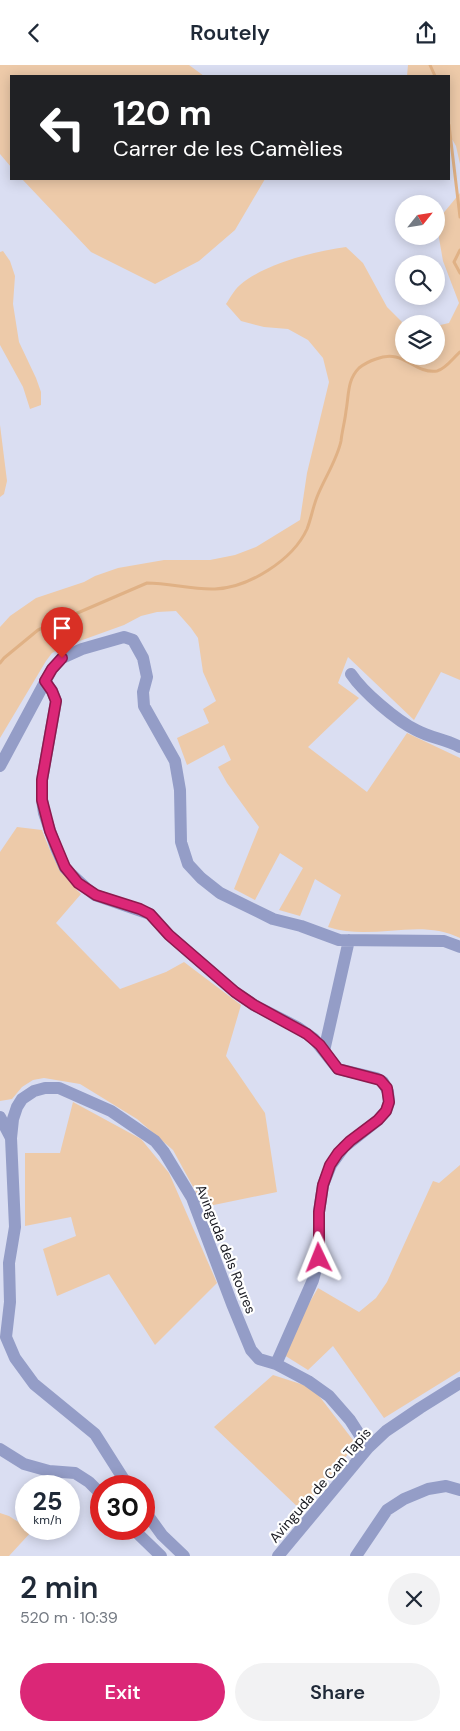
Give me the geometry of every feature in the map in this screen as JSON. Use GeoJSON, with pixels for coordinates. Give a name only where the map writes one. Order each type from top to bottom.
{"type":"FeatureCollection","features":[{"type":"Feature","properties":{"kind":"street"},"geometry":{"type":"LineString","coordinates":[[0,766],[45,681],[52,669],[62,658],[82,649],[124,637],[134,640],[143,658],[147,677],[143,692],[144,706],[175,761],[180,790],[181,842],[188,863],[201,878],[220,893],[273,919],[339,940],[444,941],[460,947]]}},
{"type":"Feature","properties":{"kind":"street"},"geometry":{"type":"LineString","coordinates":[[351,674],[366,690],[407,725],[460,747]]}},
{"type":"Feature","properties":{"kind":"street"},"geometry":{"type":"LineString","coordinates":[[45,681],[56,701],[42,780],[42,800],[50,831],[65,867],[78,883],[96,895],[150,914],[169,935],[235,992],[254,1005],[307,1034],[338,1069],[380,1080],[387,1088],[389,1102],[386,1111],[378,1120],[350,1141],[338,1153],[330,1165],[323,1185],[319,1212],[320,1251],[315,1274],[276,1364]]}},
{"type":"Feature","properties":{"kind":"street"},"geometry":{"type":"LineString","coordinates":[[324,1051],[349,940]]}},
{"type":"Feature","properties":{"kind":"street","name":"Avinguda dels Roures"},"geometry":{"type":"LineString","coordinates":[[121,1475],[95,1434],[34,1384],[15,1358],[6,1337],[4,1319],[9,1263],[15,1227],[11,1138],[14,1113],[19,1103],[27,1095],[34,1091],[52,1087],[66,1091],[111,1111],[155,1141],[164,1152],[192,1198],[251,1350],[259,1359],[276,1364],[308,1381],[329,1396],[350,1420],[368,1448]]}},
{"type":"Feature","properties":{"kind":"street","name":"Avinguda dels Roures"},"geometry":{"type":"LineString","coordinates":[[0,1117],[11,1138]]}},
{"type":"Feature","properties":{"kind":"street","name":"Avinguda de Can Tapis"},"geometry":{"type":"LineString","coordinates":[[278,1556],[368,1448],[386,1431],[460,1383]]}},
{"type":"Feature","properties":{"kind":"street"},"geometry":{"type":"LineString","coordinates":[[0,1449],[24,1464],[49,1471],[75,1473],[90,1483]]}},
{"type":"Feature","properties":{"kind":"street"},"geometry":{"type":"LineString","coordinates":[[356,1556],[387,1510],[404,1499],[428,1489],[446,1487],[460,1489]]}},
{"type":"Feature","properties":{"kind":"street"},"geometry":{"type":"LineString","coordinates":[[155,1525],[162,1535],[184,1556]]}},
{"type":"Feature","properties":{"kind":"street"},"geometry":{"type":"LineString","coordinates":[[144,1540],[161,1555],[172,1544]]}},
{"type":"Feature","properties":{"kind":"shaded area"},"geometry":{"type":"Polygon","coordinates":[[[0,65],[189,65],[203,75],[10,75],[10,166],[0,154],[0,65]]]}},
{"type":"Feature","properties":{"kind":"shaded area"},"geometry":{"type":"Polygon","coordinates":[[[408,65],[460,65],[460,164],[456,146],[450,136],[450,75],[407,75],[408,65]]]}},
{"type":"Feature","properties":{"kind":"shaded area"},"geometry":{"type":"Polygon","coordinates":[[[23,180],[264,180],[235,230],[199,261],[155,284],[91,252],[23,180]]]}},
{"type":"Feature","properties":{"kind":"shaded area"},"geometry":{"type":"Polygon","coordinates":[[[460,193],[460,680],[441,672],[414,720],[348,657],[338,683],[359,698],[308,747],[367,792],[407,733],[460,758],[460,938],[444,932],[428,930],[362,932],[328,927],[341,895],[315,879],[300,916],[279,910],[303,868],[280,853],[255,900],[234,889],[259,827],[227,783],[218,767],[231,760],[224,745],[187,765],[177,738],[209,723],[203,709],[216,701],[203,672],[198,638],[176,611],[157,612],[141,616],[124,625],[63,647],[52,653],[0,738],[0,627],[10,616],[36,598],[118,568],[164,560],[210,560],[235,555],[256,547],[300,520],[307,473],[329,382],[323,358],[308,340],[288,329],[264,327],[241,321],[226,304],[234,292],[250,278],[276,265],[305,255],[346,247],[363,263],[387,307],[395,315],[395,365],[445,365],[445,324],[449,323],[459,303],[445,266],[445,255],[442,255],[440,245],[445,245],[445,211],[460,193]]]}},
{"type":"Feature","properties":{"kind":"shaded area"},"geometry":{"type":"Polygon","coordinates":[[[3,251],[10,261],[15,276],[13,304],[19,342],[41,392],[41,405],[30,409],[23,387],[0,345],[0,252],[3,251]]]}},
{"type":"Feature","properties":{"kind":"shaded area"},"geometry":{"type":"Polygon","coordinates":[[[0,425],[7,481],[4,494],[0,497],[0,425]]]}},
{"type":"Feature","properties":{"kind":"shaded area"},"geometry":{"type":"Polygon","coordinates":[[[17,827],[42,830],[57,865],[81,894],[56,923],[120,989],[166,972],[184,962],[241,1005],[226,1056],[265,1113],[277,1192],[204,1207],[173,1150],[137,1119],[80,1084],[44,1078],[33,1080],[22,1087],[12,1099],[0,1101],[0,852],[17,827]]]}},
{"type":"Feature","properties":{"kind":"shaded area"},"geometry":{"type":"Polygon","coordinates":[[[73,1102],[141,1139],[169,1173],[217,1283],[155,1345],[109,1274],[57,1296],[43,1249],[76,1236],[71,1217],[25,1226],[25,1153],[60,1153],[73,1102]]]}},
{"type":"Feature","properties":{"kind":"shaded area"},"geometry":{"type":"Polygon","coordinates":[[[460,1165],[460,1371],[384,1418],[333,1346],[308,1370],[284,1355],[298,1322],[318,1288],[359,1312],[376,1298],[387,1282],[433,1181],[439,1183],[460,1165]]]}},
{"type":"Feature","properties":{"kind":"shaded area"},"geometry":{"type":"Polygon","coordinates":[[[273,1375],[313,1388],[356,1444],[302,1511],[214,1427],[273,1375]]]}},
{"type":"Feature","properties":{"kind":"shaded area"},"geometry":{"type":"Polygon","coordinates":[[[0,1513],[15,1520],[15,1540],[24,1540],[9,1556],[0,1556],[0,1513]]]}},
{"type":"Feature","properties":{"kind":"waterway"},"geometry":{"type":"LineString","coordinates":[[430,65],[435,75]]}},
{"type":"Feature","properties":{"kind":"waterway"},"geometry":{"type":"LineString","coordinates":[[450,133],[460,217]]}},
{"type":"Feature","properties":{"kind":"waterway"},"geometry":{"type":"LineString","coordinates":[[460,250],[454,262],[460,273]]}},
{"type":"Feature","properties":{"kind":"waterway"},"geometry":{"type":"LineString","coordinates":[[0,663],[38,630],[147,583],[215,589],[241,584],[268,570],[291,551],[307,529],[317,497],[339,448],[350,383],[359,368],[386,356],[401,359],[421,369],[437,371],[446,366],[460,352]]}},
{"type":"Feature","properties":{"kind":"route"},"geometry":{"type":"LineString","coordinates":[[62,658],[52,669],[45,681],[55,696],[56,701],[41,790],[44,813],[56,848],[65,867],[78,883],[96,895],[150,914],[169,935],[235,992],[254,1005],[307,1034],[320,1045],[338,1069],[376,1078],[383,1082],[387,1088],[389,1102],[386,1111],[374,1124],[344,1147],[330,1165],[323,1185],[318,1220],[319,1258]]}}]}
